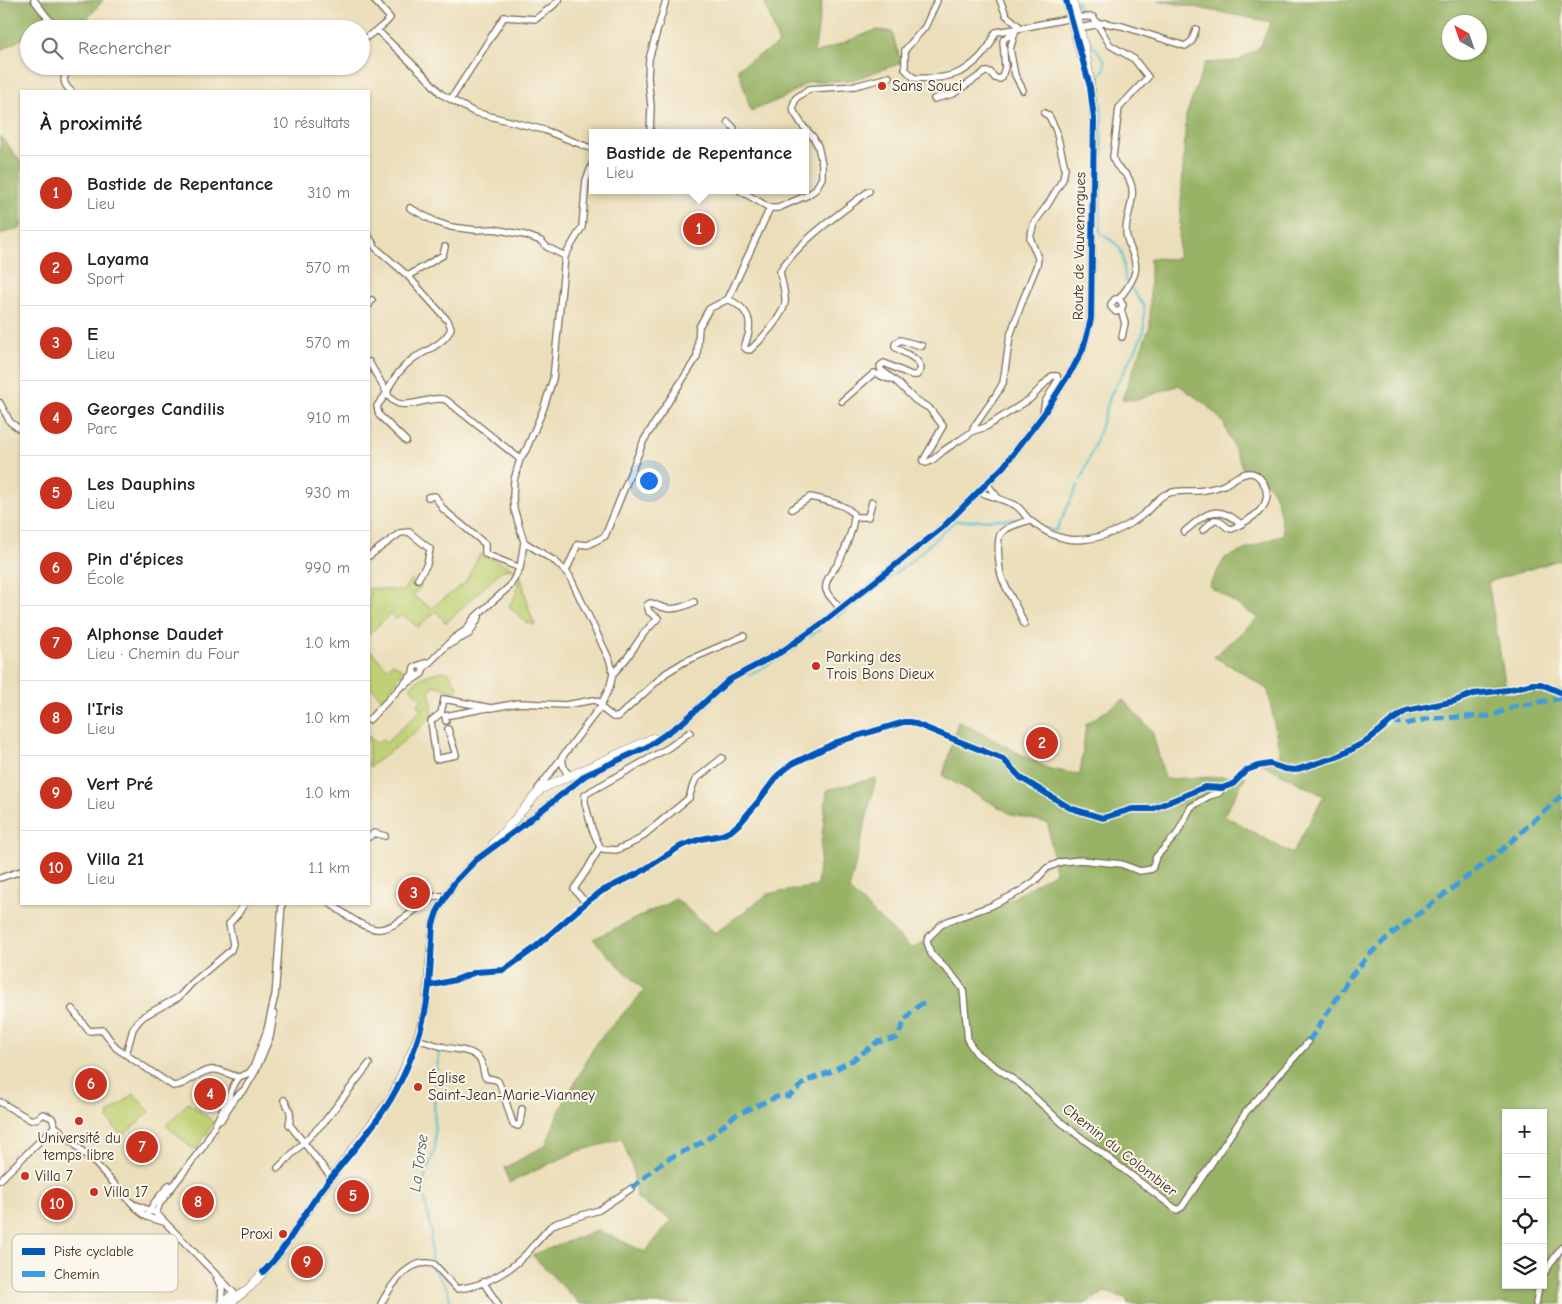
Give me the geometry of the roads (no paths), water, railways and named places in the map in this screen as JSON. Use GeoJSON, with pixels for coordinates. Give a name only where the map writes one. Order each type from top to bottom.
{"type":"FeatureCollection","features":[{"type":"Feature","properties":{"kind":"main road","name":"Route de Vauvenargues"},"geometry":{"type":"LineString","coordinates":[[863,591],[928,540],[980,491],[1009,460],[1043,415],[1083,350],[1091,319],[1094,125],[1082,27],[1066,0]]}},
{"type":"Feature","properties":{"kind":"main road","name":"Route de Vauvenargues"},"geometry":{"type":"LineString","coordinates":[[1072,0],[1090,87]]}},
{"type":"Feature","properties":{"kind":"main road"},"geometry":{"type":"LineString","coordinates":[[793,644],[822,617],[863,591]]}},
{"type":"Feature","properties":{"kind":"main road"},"geometry":{"type":"LineString","coordinates":[[220,1304],[230,1300],[263,1272],[279,1255],[331,1177],[392,1097],[417,1039],[426,1008],[433,924],[446,896],[462,873],[486,852],[586,775],[656,737],[664,735],[683,722],[730,680],[793,644],[863,591]]}},
{"type":"Feature","properties":{"kind":"main road"},"geometry":{"type":"LineString","coordinates":[[486,852],[536,793],[561,779],[632,750]]}},
{"type":"Feature","properties":{"kind":"main road"},"geometry":{"type":"LineString","coordinates":[[561,779],[561,795]]}},
{"type":"Feature","properties":{"kind":"main road"},"geometry":{"type":"LineString","coordinates":[[553,783],[560,790],[561,795]]}},
{"type":"Feature","properties":{"kind":"main road"},"geometry":{"type":"LineString","coordinates":[[514,818],[516,825],[522,826]]}},
{"type":"Feature","properties":{"kind":"street"},"geometry":{"type":"LineString","coordinates":[[34,0],[50,20]]}},
{"type":"Feature","properties":{"kind":"street"},"geometry":{"type":"LineString","coordinates":[[370,34],[378,31],[390,18],[374,0]]}},
{"type":"Feature","properties":{"kind":"street"},"geometry":{"type":"LineString","coordinates":[[451,99],[504,17],[536,19],[544,12],[549,11],[559,0]]}},
{"type":"Feature","properties":{"kind":"street"},"geometry":{"type":"LineString","coordinates":[[650,129],[651,106],[648,78],[650,59],[666,0]]}},
{"type":"Feature","properties":{"kind":"street"},"geometry":{"type":"LineString","coordinates":[[1000,0],[1006,15],[1017,29]]}},
{"type":"Feature","properties":{"kind":"street"},"geometry":{"type":"LineString","coordinates":[[937,1],[925,27],[905,50],[905,69],[914,78],[947,78],[957,74],[989,47],[996,32],[1077,17],[1093,17],[1110,45],[1134,59],[1148,77],[1120,108],[1113,157],[1114,164],[1130,179],[1132,188],[1126,232],[1134,258],[1135,272],[1120,299],[1116,299],[1111,304],[1116,312],[1121,310]]}},
{"type":"Feature","properties":{"kind":"street"},"geometry":{"type":"LineString","coordinates":[[1082,27],[1104,23],[1122,26],[1186,46],[1192,41],[1196,29]]}},
{"type":"Feature","properties":{"kind":"street"},"geometry":{"type":"LineString","coordinates":[[1017,29],[1010,49],[1015,75],[1024,90]]}},
{"type":"Feature","properties":{"kind":"street"},"geometry":{"type":"LineString","coordinates":[[934,99],[953,94],[986,72],[990,72],[995,78],[1000,79],[1005,67],[1003,41],[1017,29]]}},
{"type":"Feature","properties":{"kind":"street"},"geometry":{"type":"LineString","coordinates":[[378,31],[441,94],[474,112],[544,130],[589,147]]}},
{"type":"Feature","properties":{"kind":"street"},"geometry":{"type":"LineString","coordinates":[[66,75],[64,80],[66,87],[70,90]]}},
{"type":"Feature","properties":{"kind":"street"},"geometry":{"type":"LineString","coordinates":[[805,129],[794,112],[793,106],[796,98],[809,90],[854,86],[889,77]]}},
{"type":"Feature","properties":{"kind":"street"},"geometry":{"type":"LineString","coordinates":[[973,431],[973,428],[1002,383],[1010,336],[1037,265],[1038,258],[1030,238],[1034,223],[1051,200],[1063,179],[1065,168],[1056,130],[1049,116],[1044,113]]}},
{"type":"Feature","properties":{"kind":"street"},"geometry":{"type":"LineString","coordinates":[[728,122],[734,129]]}},
{"type":"Feature","properties":{"kind":"street"},"geometry":{"type":"LineString","coordinates":[[746,194],[770,208],[778,208],[815,190],[822,178],[822,164],[818,146],[809,133]]}},
{"type":"Feature","properties":{"kind":"street"},"geometry":{"type":"LineString","coordinates":[[422,667],[446,646],[469,634],[482,611],[510,586],[520,568],[524,542],[514,509],[512,496],[514,480],[520,460],[543,410],[553,378],[565,256],[582,227],[586,180],[589,172]]}},
{"type":"Feature","properties":{"kind":"street"},"geometry":{"type":"LineString","coordinates":[[728,299],[739,304],[747,314],[750,323],[744,347],[750,350],[757,344],[783,310],[786,301],[780,271],[810,238],[869,191]]}},
{"type":"Feature","properties":{"kind":"street"},"geometry":{"type":"LineString","coordinates":[[410,208],[436,222],[451,227],[476,230],[494,229],[525,235],[541,241],[547,248],[565,256]]}},
{"type":"Feature","properties":{"kind":"street"},"geometry":{"type":"LineString","coordinates":[[566,571],[578,544],[588,545],[605,536],[644,440],[697,357],[699,327],[709,309],[728,299],[770,208]]}},
{"type":"Feature","properties":{"kind":"street"},"geometry":{"type":"LineString","coordinates":[[370,239],[376,248],[408,276],[448,321],[451,328],[447,336],[413,359],[401,371],[377,406],[379,415],[406,440]]}},
{"type":"Feature","properties":{"kind":"street"},"geometry":{"type":"LineString","coordinates":[[408,276],[443,255],[445,247]]}},
{"type":"Feature","properties":{"kind":"street"},"geometry":{"type":"LineString","coordinates":[[1120,299],[1123,305],[1121,310],[1125,323],[1122,337]]}},
{"type":"Feature","properties":{"kind":"street"},"geometry":{"type":"LineString","coordinates":[[922,346],[897,341],[896,347],[918,360],[921,369],[917,375],[911,375],[887,364],[880,366],[915,400],[929,408],[943,426],[925,456],[924,461],[926,463],[931,462],[943,451],[962,441],[973,431],[986,427],[1030,399],[1052,376],[1057,376],[1058,380],[1045,402],[1043,415]]}},
{"type":"Feature","properties":{"kind":"street"},"geometry":{"type":"LineString","coordinates":[[370,364],[387,393],[394,401],[401,404],[420,403],[441,398],[446,400],[520,460]]}},
{"type":"Feature","properties":{"kind":"street"},"geometry":{"type":"LineString","coordinates":[[842,401],[874,374],[893,380]]}},
{"type":"Feature","properties":{"kind":"street"},"geometry":{"type":"LineString","coordinates":[[0,403],[10,422],[20,429]]}},
{"type":"Feature","properties":{"kind":"street"},"geometry":{"type":"LineString","coordinates":[[980,491],[1016,506],[1030,520],[1051,535],[1066,541],[1082,540],[1119,530],[1143,514],[1164,495],[1177,491],[1204,491],[1222,485],[1238,476],[1251,473],[1257,475],[1266,490],[1266,502],[1260,512],[1232,529],[1218,520],[1214,520],[1203,530]]}},
{"type":"Feature","properties":{"kind":"street"},"geometry":{"type":"LineString","coordinates":[[987,484],[1000,500]]}},
{"type":"Feature","properties":{"kind":"street"},"geometry":{"type":"LineString","coordinates":[[428,497],[435,496],[443,510],[486,544],[485,554],[520,568]]}},
{"type":"Feature","properties":{"kind":"street"},"geometry":{"type":"LineString","coordinates":[[792,509],[810,497],[847,507],[854,517]]}},
{"type":"Feature","properties":{"kind":"street"},"geometry":{"type":"LineString","coordinates":[[854,517],[868,517],[872,502]]}},
{"type":"Feature","properties":{"kind":"street"},"geometry":{"type":"LineString","coordinates":[[1184,532],[1208,514],[1220,512],[1231,516],[1241,524]]}},
{"type":"Feature","properties":{"kind":"street"},"geometry":{"type":"LineString","coordinates":[[838,606],[826,591],[826,585],[841,558],[854,517]]}},
{"type":"Feature","properties":{"kind":"street"},"geometry":{"type":"LineString","coordinates":[[1024,624],[1020,612],[1001,577],[998,544],[1001,533],[1030,520]]}},
{"type":"Feature","properties":{"kind":"street"},"geometry":{"type":"LineString","coordinates":[[370,555],[400,533],[409,532],[430,549],[427,564],[418,579]]}},
{"type":"Feature","properties":{"kind":"street"},"geometry":{"type":"LineString","coordinates":[[524,542],[556,562],[566,571],[610,661],[613,674]]}},
{"type":"Feature","properties":{"kind":"street"},"geometry":{"type":"LineString","coordinates":[[522,557],[530,546]]}},
{"type":"Feature","properties":{"kind":"street"},"geometry":{"type":"LineString","coordinates":[[536,793],[601,705],[613,674],[627,658],[644,633],[658,618],[649,612],[647,605],[650,603],[663,608],[684,607],[694,602]]}},
{"type":"Feature","properties":{"kind":"street"},"geometry":{"type":"LineString","coordinates":[[446,720],[445,716],[519,703],[565,705],[594,700],[613,717],[618,717],[666,673],[684,662],[744,636]]}},
{"type":"Feature","properties":{"kind":"street"},"geometry":{"type":"LineString","coordinates":[[417,674],[414,667],[417,665],[422,667]]}},
{"type":"Feature","properties":{"kind":"street"},"geometry":{"type":"LineString","coordinates":[[370,719],[417,674],[422,674],[422,667]]}},
{"type":"Feature","properties":{"kind":"street"},"geometry":{"type":"LineString","coordinates":[[428,986],[456,980],[476,972],[504,970],[532,950],[602,891],[639,873],[681,846],[731,831],[757,803],[778,775],[792,764],[837,742],[904,722],[911,722],[1003,759],[1021,778],[1070,808],[1103,818],[1132,809],[1152,809],[1206,787],[1222,788],[1233,784],[1247,770],[1258,766],[1270,764],[1295,770],[1337,757],[1367,741],[1390,721],[1406,711],[1448,702],[1473,694],[1508,690],[1533,684],[1541,684],[1562,692]]}},
{"type":"Feature","properties":{"kind":"street"},"geometry":{"type":"LineString","coordinates":[[448,729],[456,755],[436,759],[431,721],[441,713],[444,698],[491,708]]}},
{"type":"Feature","properties":{"kind":"street"},"geometry":{"type":"LineString","coordinates":[[690,732],[668,748],[585,795],[589,820],[600,847],[616,850],[638,840],[689,798],[696,779],[722,758]]}},
{"type":"Feature","properties":{"kind":"street"},"geometry":{"type":"LineString","coordinates":[[632,750],[639,765]]}},
{"type":"Feature","properties":{"kind":"street"},"geometry":{"type":"LineString","coordinates":[[562,756],[563,766],[570,775]]}},
{"type":"Feature","properties":{"kind":"street"},"geometry":{"type":"LineString","coordinates":[[561,779],[562,756]]}},
{"type":"Feature","properties":{"kind":"street","name":"Chemin du Colombier"},"geometry":{"type":"LineString","coordinates":[[1222,788],[1219,793],[1196,802],[1191,807],[1177,834],[1156,857],[1152,869],[1140,871],[1122,864],[1081,860],[1061,862],[1046,868],[1035,881],[1019,892],[991,906],[941,925],[928,938],[928,946],[931,954],[954,976],[964,993],[968,1041],[977,1054],[1021,1085],[1062,1123],[1177,1210],[1182,1207],[1246,1112],[1309,1041]]}},
{"type":"Feature","properties":{"kind":"street"},"geometry":{"type":"LineString","coordinates":[[370,835],[374,833],[385,836]]}},
{"type":"Feature","properties":{"kind":"street"},"geometry":{"type":"LineString","coordinates":[[586,903],[574,889],[600,847]]}},
{"type":"Feature","properties":{"kind":"street"},"geometry":{"type":"LineString","coordinates":[[0,878],[20,871]]}},
{"type":"Feature","properties":{"kind":"street"},"geometry":{"type":"LineString","coordinates":[[332,905],[366,928],[378,930],[388,929],[437,896],[446,896]]}},
{"type":"Feature","properties":{"kind":"street"},"geometry":{"type":"LineString","coordinates":[[126,1054],[133,1030],[144,1016],[179,997],[192,982],[231,950],[233,944],[229,924],[243,905]]}},
{"type":"Feature","properties":{"kind":"street"},"geometry":{"type":"LineString","coordinates":[[212,1131],[234,1086],[256,1070],[270,1036],[274,1022],[282,905]]}},
{"type":"Feature","properties":{"kind":"street"},"geometry":{"type":"LineString","coordinates":[[72,1009],[88,1031],[103,1030],[116,1048],[173,1086],[185,1083],[210,1070],[244,1077]]}},
{"type":"Feature","properties":{"kind":"street"},"geometry":{"type":"LineString","coordinates":[[417,1039],[447,1048],[457,1048],[479,1058],[486,1078],[497,1080],[501,1084],[513,1124],[518,1126],[520,1123],[522,1109]]}},
{"type":"Feature","properties":{"kind":"street"},"geometry":{"type":"LineString","coordinates":[[278,1168],[330,1116],[369,1064]]}},
{"type":"Feature","properties":{"kind":"street"},"geometry":{"type":"LineString","coordinates":[[224,1072],[239,1094]]}},
{"type":"Feature","properties":{"kind":"street"},"geometry":{"type":"LineString","coordinates":[[147,1216],[153,1211],[171,1183],[193,1160],[239,1094],[245,1089],[244,1077]]}},
{"type":"Feature","properties":{"kind":"street"},"geometry":{"type":"LineString","coordinates":[[284,1100],[292,1116],[289,1124],[331,1177]]}},
{"type":"Feature","properties":{"kind":"street"},"geometry":{"type":"LineString","coordinates":[[0,1102],[31,1120],[43,1114],[52,1118],[55,1126],[96,1164],[140,1212],[164,1222]]}},
{"type":"Feature","properties":{"kind":"street"},"geometry":{"type":"LineString","coordinates":[[0,1180],[55,1126]]}},
{"type":"Feature","properties":{"kind":"street"},"geometry":{"type":"LineString","coordinates":[[381,1304],[390,1288],[405,1270],[412,1266],[431,1264],[457,1289],[483,1282],[508,1269],[524,1257],[550,1227],[557,1222],[598,1210],[632,1188]]}},
{"type":"Feature","properties":{"kind":"street"},"geometry":{"type":"LineString","coordinates":[[134,1205],[153,1211],[176,1234]]}},
{"type":"Feature","properties":{"kind":"street"},"geometry":{"type":"LineString","coordinates":[[178,1236],[213,1272],[230,1300]]}},
{"type":"Feature","properties":{"kind":"street"},"geometry":{"type":"LineString","coordinates":[[1547,1268],[1561,1248]]}},
{"type":"Feature","properties":{"kind":"street"},"geometry":{"type":"LineString","coordinates":[[213,1272],[230,1300]]}},
{"type":"Feature","properties":{"kind":"street"},"geometry":{"type":"LineString","coordinates":[[483,1282],[498,1304]]}},
{"type":"Feature","properties":{"kind":"street"},"geometry":{"type":"LineString","coordinates":[[220,1304],[222,1289]]}},
{"type":"Feature","properties":{"kind":"street"},"geometry":{"type":"LineString","coordinates":[[1536,1304],[1538,1289]]}},
{"type":"Feature","properties":{"kind":"waterway"},"geometry":{"type":"LineString","coordinates":[[1077,0],[1079,12]]}},
{"type":"Feature","properties":{"kind":"waterway"},"geometry":{"type":"LineString","coordinates":[[1089,40],[1105,61],[1104,70],[1098,78],[1102,120],[1100,232],[1114,242],[1122,252],[1126,282]]}},
{"type":"Feature","properties":{"kind":"waterway"},"geometry":{"type":"LineString","coordinates":[[1081,480],[1098,436],[1111,394],[1144,331],[1144,306],[1131,288]]}},
{"type":"Feature","properties":{"kind":"waterway"},"geometry":{"type":"LineString","coordinates":[[1045,528],[1056,531],[1078,485]]}},
{"type":"Feature","properties":{"kind":"waterway","name":"La Torse"},"geometry":{"type":"LineString","coordinates":[[837,617],[909,563],[955,521],[1024,519]]}},
{"type":"Feature","properties":{"kind":"waterway","name":"La Torse"},"geometry":{"type":"LineString","coordinates":[[809,637],[820,630]]}},
{"type":"Feature","properties":{"kind":"waterway","name":"La Torse"},"geometry":{"type":"LineString","coordinates":[[786,654],[803,641]]}},
{"type":"Feature","properties":{"kind":"waterway","name":"La Torse"},"geometry":{"type":"LineString","coordinates":[[749,675],[781,657]]}},
{"type":"Feature","properties":{"kind":"waterway","name":"La Torse"},"geometry":{"type":"LineString","coordinates":[[440,1049],[434,1084],[435,1150],[425,1176],[424,1196],[431,1230],[431,1265],[448,1290],[451,1304]]}},
{"type":"Feature","properties":{"kind":"place","name":"Sans Souci"},"geometry":{"type":"Point","coordinates":[882,86]}},
{"type":"Feature","properties":{"kind":"place","name":"Bastide de Repentance"},"geometry":{"type":"Point","coordinates":[699,229]}},
{"type":"Feature","properties":{"kind":"place","name":"Parking des Trois Bons Dieux"},"geometry":{"type":"Point","coordinates":[816,666]}},
{"type":"Feature","properties":{"kind":"place","name":"Layama"},"geometry":{"type":"Point","coordinates":[1042,743]}},
{"type":"Feature","properties":{"kind":"place","name":"E"},"geometry":{"type":"Point","coordinates":[414,893]}},
{"type":"Feature","properties":{"kind":"place","name":"Pin d'épices"},"geometry":{"type":"Point","coordinates":[91,1084]}},
{"type":"Feature","properties":{"kind":"place","name":"Église Saint-Jean-Marie-Vianney"},"geometry":{"type":"Point","coordinates":[418,1087]}},
{"type":"Feature","properties":{"kind":"place","name":"Georges Candilis"},"geometry":{"type":"Point","coordinates":[210,1094]}},
{"type":"Feature","properties":{"kind":"place","name":"Université du temps libre"},"geometry":{"type":"Point","coordinates":[79,1121]}},
{"type":"Feature","properties":{"kind":"place","name":"Alphonse Daudet"},"geometry":{"type":"Point","coordinates":[142,1147]}},
{"type":"Feature","properties":{"kind":"place","name":"Villa 7"},"geometry":{"type":"Point","coordinates":[25,1176]}},
{"type":"Feature","properties":{"kind":"place","name":"Villa 17"},"geometry":{"type":"Point","coordinates":[94,1192]}},
{"type":"Feature","properties":{"kind":"place","name":"Les Dauphins"},"geometry":{"type":"Point","coordinates":[353,1196]}},
{"type":"Feature","properties":{"kind":"place","name":"l'Iris"},"geometry":{"type":"Point","coordinates":[198,1202]}},
{"type":"Feature","properties":{"kind":"place","name":"Villa 21"},"geometry":{"type":"Point","coordinates":[57,1204]}},
{"type":"Feature","properties":{"kind":"place","name":"Proxi"},"geometry":{"type":"Point","coordinates":[283,1234]}},
{"type":"Feature","properties":{"kind":"place","name":"Vert Pré"},"geometry":{"type":"Point","coordinates":[307,1262]}}]}
